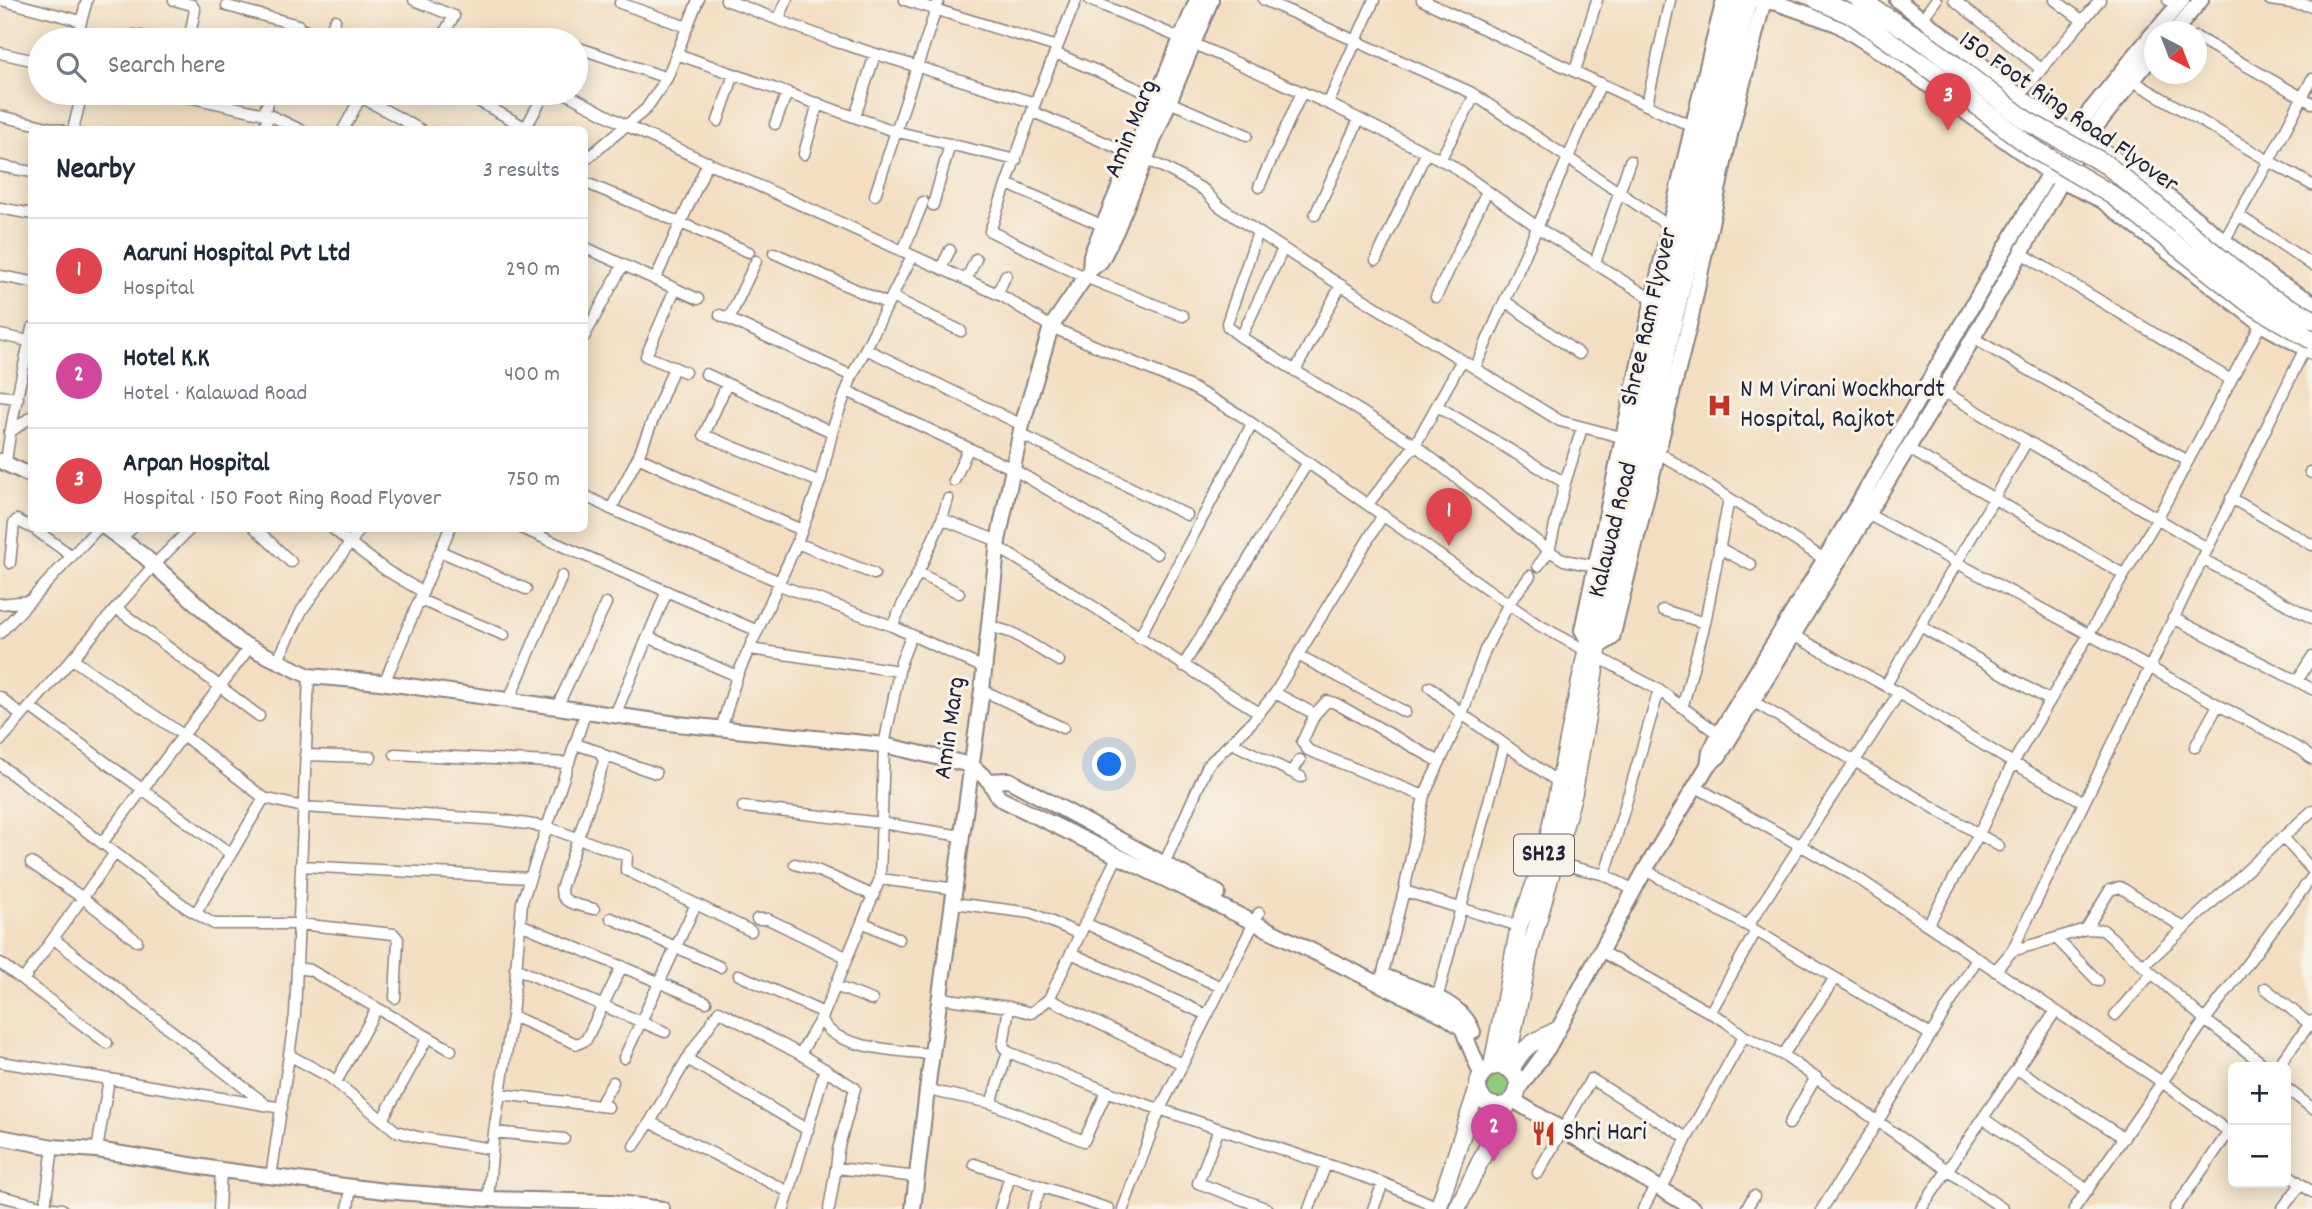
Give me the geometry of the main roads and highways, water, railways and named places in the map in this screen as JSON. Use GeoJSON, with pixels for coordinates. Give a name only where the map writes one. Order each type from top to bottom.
{"type":"FeatureCollection","features":[{"type":"Feature","properties":{"kind":"highway","name":"150 Foot Ring Road Flyover"},"geometry":{"type":"LineString","coordinates":[[1818,0],[1854,16],[1931,70],[2032,148],[2112,195],[2249,303],[2310,347]]}},
{"type":"Feature","properties":{"kind":"highway","name":"150 Foot Ring Road Flyover"},"geometry":{"type":"LineString","coordinates":[[1860,0],[1922,40],[2027,121],[2107,166],[2264,294],[2312,305]]}},
{"type":"Feature","properties":{"kind":"main road","name":"Shree Ram Flyover"},"geometry":{"type":"LineString","coordinates":[[1594,641],[1657,330],[1735,0]]}},
{"type":"Feature","properties":{"kind":"main road","name":"Shree Ram Flyover"},"geometry":{"type":"LineString","coordinates":[[1594,641],[1758,0]]}},
{"type":"Feature","properties":{"kind":"main road","name":"Kalawad Road"},"geometry":{"type":"LineString","coordinates":[[1492,1072],[1519,926],[1544,858],[1559,783],[1594,641]]}},
{"type":"Feature","properties":{"kind":"main road","name":"Kalawad Road"},"geometry":{"type":"LineString","coordinates":[[1438,1208],[1464,1123],[1492,1072],[1556,863],[1574,792],[1594,641]]}},
{"type":"Feature","properties":{"kind":"main road"},"geometry":{"type":"LineString","coordinates":[[1513,1098],[1494,1106],[1483,1100],[1492,1072],[1518,1056],[1531,1042],[1557,1030]]}},
{"type":"Feature","properties":{"kind":"main road"},"geometry":{"type":"LineString","coordinates":[[1457,1209],[1513,1098],[1518,1082],[1492,1072]]}},
{"type":"Feature","properties":{"kind":"main road"},"geometry":{"type":"LineString","coordinates":[[1464,1123],[1494,1132]]}},
{"type":"Feature","properties":{"kind":"place","name":"Arpan Hospital"},"geometry":{"type":"Point","coordinates":[1948,131]}},
{"type":"Feature","properties":{"kind":"place","name":"N M Virani Wockhardt Hospital, Rajkot"},"geometry":{"type":"Point","coordinates":[1720,405]}},
{"type":"Feature","properties":{"kind":"place","name":"Aaruni Hospital Pvt Ltd"},"geometry":{"type":"Point","coordinates":[1449,546]}},
{"type":"Feature","properties":{"kind":"place","name":"Shri Hari"},"geometry":{"type":"Point","coordinates":[1543,1133]}},
{"type":"Feature","properties":{"kind":"place","name":"Hotel K.K"},"geometry":{"type":"Point","coordinates":[1494,1162]}}]}
